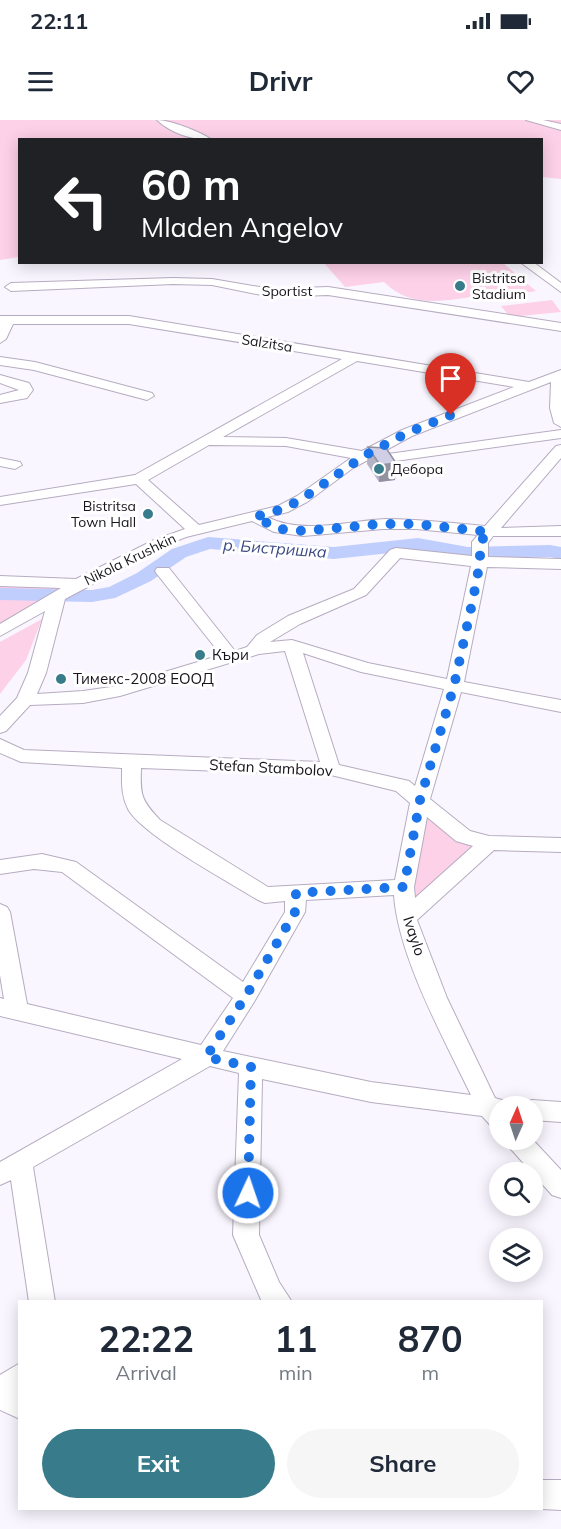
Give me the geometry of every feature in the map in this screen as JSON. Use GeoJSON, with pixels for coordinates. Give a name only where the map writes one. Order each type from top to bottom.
{"type":"FeatureCollection","features":[{"type":"Feature","properties":{"kind":"street"},"geometry":{"type":"LineString","coordinates":[[162,120],[174,128],[202,138]]}},
{"type":"Feature","properties":{"kind":"street"},"geometry":{"type":"LineString","coordinates":[[531,120],[561,127]]}},
{"type":"Feature","properties":{"kind":"street"},"geometry":{"type":"LineString","coordinates":[[528,264],[561,288]]}},
{"type":"Feature","properties":{"kind":"street","name":"Sportist"},"geometry":{"type":"LineString","coordinates":[[11,287],[118,282],[212,282],[271,293],[336,292],[561,327]]}},
{"type":"Feature","properties":{"kind":"street","name":"Salzitsa"},"geometry":{"type":"LineString","coordinates":[[4,321],[121,319],[532,386]]}},
{"type":"Feature","properties":{"kind":"street"},"geometry":{"type":"LineString","coordinates":[[0,339],[4,321]]}},
{"type":"Feature","properties":{"kind":"street"},"geometry":{"type":"LineString","coordinates":[[0,501],[139,479],[353,358]]}},
{"type":"Feature","properties":{"kind":"street"},"geometry":{"type":"LineString","coordinates":[[0,362],[35,366],[147,396]]}},
{"type":"Feature","properties":{"kind":"street"},"geometry":{"type":"LineString","coordinates":[[560,375],[557,408],[561,423]]}},
{"type":"Feature","properties":{"kind":"street","name":"Nikola Krushkin"},"geometry":{"type":"LineString","coordinates":[[0,630],[159,543],[195,530],[283,509],[302,499],[364,456],[407,433],[560,375]]}},
{"type":"Feature","properties":{"kind":"street"},"geometry":{"type":"LineString","coordinates":[[0,379],[24,386],[26,390],[22,394],[0,399]]}},
{"type":"Feature","properties":{"kind":"street"},"geometry":{"type":"LineString","coordinates":[[381,459],[561,434]]}},
{"type":"Feature","properties":{"kind":"street"},"geometry":{"type":"LineString","coordinates":[[209,441],[286,442],[364,456]]}},
{"type":"Feature","properties":{"kind":"street","name":"Ivaylo"},"geometry":{"type":"LineString","coordinates":[[489,1099],[436,998],[406,918],[404,887],[420,800],[454,686],[483,545],[561,449]]}},
{"type":"Feature","properties":{"kind":"street"},"geometry":{"type":"LineString","coordinates":[[0,462],[15,465]]}},
{"type":"Feature","properties":{"kind":"street"},"geometry":{"type":"LineString","coordinates":[[139,479],[195,530]]}},
{"type":"Feature","properties":{"kind":"street"},"geometry":{"type":"LineString","coordinates":[[255,517],[279,529],[303,531],[382,524],[416,524],[483,545],[561,564]]}},
{"type":"Feature","properties":{"kind":"street"},"geometry":{"type":"LineString","coordinates":[[253,651],[263,639],[294,620],[360,592],[396,553],[483,545],[561,531]]}},
{"type":"Feature","properties":{"kind":"street"},"geometry":{"type":"LineString","coordinates":[[163,571],[231,657]]}},
{"type":"Feature","properties":{"kind":"street"},"geometry":{"type":"LineString","coordinates":[[2,577],[77,586]]}},
{"type":"Feature","properties":{"kind":"street"},"geometry":{"type":"LineString","coordinates":[[0,727],[25,700],[37,673],[57,598]]}},
{"type":"Feature","properties":{"kind":"street"},"geometry":{"type":"LineString","coordinates":[[25,700],[83,698],[120,691],[276,644],[310,648],[358,666],[561,706]]}},
{"type":"Feature","properties":{"kind":"street"},"geometry":{"type":"LineString","coordinates":[[292,645],[331,769]]}},
{"type":"Feature","properties":{"kind":"street","name":"Stefan Stambolov"},"geometry":{"type":"LineString","coordinates":[[0,746],[21,756],[331,769],[402,786],[463,836],[489,843],[561,845]]}},
{"type":"Feature","properties":{"kind":"street"},"geometry":{"type":"LineString","coordinates":[[132,762],[131,794],[137,808],[153,825],[265,895],[404,887]]}},
{"type":"Feature","properties":{"kind":"street"},"geometry":{"type":"LineString","coordinates":[[406,918],[489,843]]}},
{"type":"Feature","properties":{"kind":"street"},"geometry":{"type":"LineString","coordinates":[[0,867],[27,861],[48,860],[69,867],[246,996]]}},
{"type":"Feature","properties":{"kind":"street"},"geometry":{"type":"LineString","coordinates":[[42,1300],[10,1167],[206,1057],[246,996],[295,912],[296,893]]}},
{"type":"Feature","properties":{"kind":"street"},"geometry":{"type":"LineString","coordinates":[[0,912],[9,1009],[251,1067],[420,1101],[489,1111]]}},
{"type":"Feature","properties":{"kind":"street"},"geometry":{"type":"LineString","coordinates":[[251,1067],[246,1235],[269,1290],[277,1300]]}},
{"type":"Feature","properties":{"kind":"street"},"geometry":{"type":"LineString","coordinates":[[543,1111],[561,1112]]}},
{"type":"Feature","properties":{"kind":"street"},"geometry":{"type":"LineString","coordinates":[[527,1150],[561,1187]]}},
{"type":"Feature","properties":{"kind":"street"},"geometry":{"type":"LineString","coordinates":[[18,1378],[0,1394],[18,1404]]}},
{"type":"Feature","properties":{"kind":"shaded area"},"geometry":{"type":"Polygon","coordinates":[[[0,120],[561,120],[561,179],[543,177],[543,138],[18,138],[18,257],[0,260],[0,120]]]}},
{"type":"Feature","properties":{"kind":"shaded area","name":"Bistritsa Stadium"},"geometry":{"type":"Polygon","coordinates":[[[325,264],[504,264],[536,291],[489,299],[484,295],[431,301],[406,297],[384,282],[345,287],[325,264]]]}},
{"type":"Feature","properties":{"kind":"shaded area"},"geometry":{"type":"Polygon","coordinates":[[[552,300],[561,312],[510,317],[501,306],[552,300]]]}},
{"type":"Feature","properties":{"kind":"shaded area"},"geometry":{"type":"Polygon","coordinates":[[[0,585],[67,587],[0,625],[0,585]]]}},
{"type":"Feature","properties":{"kind":"shaded area"},"geometry":{"type":"Polygon","coordinates":[[[42,619],[26,660],[0,694],[0,642],[42,619]]]}},
{"type":"Feature","properties":{"kind":"shaded area"},"geometry":{"type":"Polygon","coordinates":[[[420,800],[463,836],[489,843],[406,918],[420,800]]]}},
{"type":"Feature","properties":{"kind":"building"},"geometry":{"type":"Polygon","coordinates":[[[368,447],[386,448],[396,463],[380,465],[368,447]]]}},
{"type":"Feature","properties":{"kind":"waterway","name":"р. Бистришка"},"geometry":{"type":"LineString","coordinates":[[0,594],[92,596],[115,592],[144,577],[179,553],[208,543],[334,553],[418,544],[468,553],[550,551],[561,553]]}},
{"type":"Feature","properties":{"kind":"waterway","name":"р. Бистришка"},"geometry":{"type":"LineString","coordinates":[[374,549],[395,550]]}},
{"type":"Feature","properties":{"kind":"waterway","name":"р. Бистришка"},"geometry":{"type":"LineString","coordinates":[[440,553],[468,553]]}},
{"type":"Feature","properties":{"kind":"place","name":"Bistritsa Stadium"},"geometry":{"type":"Point","coordinates":[460,286]}},
{"type":"Feature","properties":{"kind":"place","name":"Дебора"},"geometry":{"type":"Point","coordinates":[379,469]}},
{"type":"Feature","properties":{"kind":"place","name":"Bistritsa Town Hall"},"geometry":{"type":"Point","coordinates":[148,514]}},
{"type":"Feature","properties":{"kind":"place","name":"Къри"},"geometry":{"type":"Point","coordinates":[200,655]}},
{"type":"Feature","properties":{"kind":"place","name":"Тимекс-2008 ЕООД"},"geometry":{"type":"Point","coordinates":[61,679]}},
{"type":"Feature","properties":{"kind":"route"},"geometry":{"type":"LineString","coordinates":[[248,1193],[251,1067],[206,1057],[246,996],[295,912],[296,893],[404,887],[420,800],[454,686],[480,562],[480,542],[489,532],[416,524],[382,524],[303,531],[279,529],[255,517],[283,509],[302,499],[364,456],[407,433],[451,415]]}}]}
